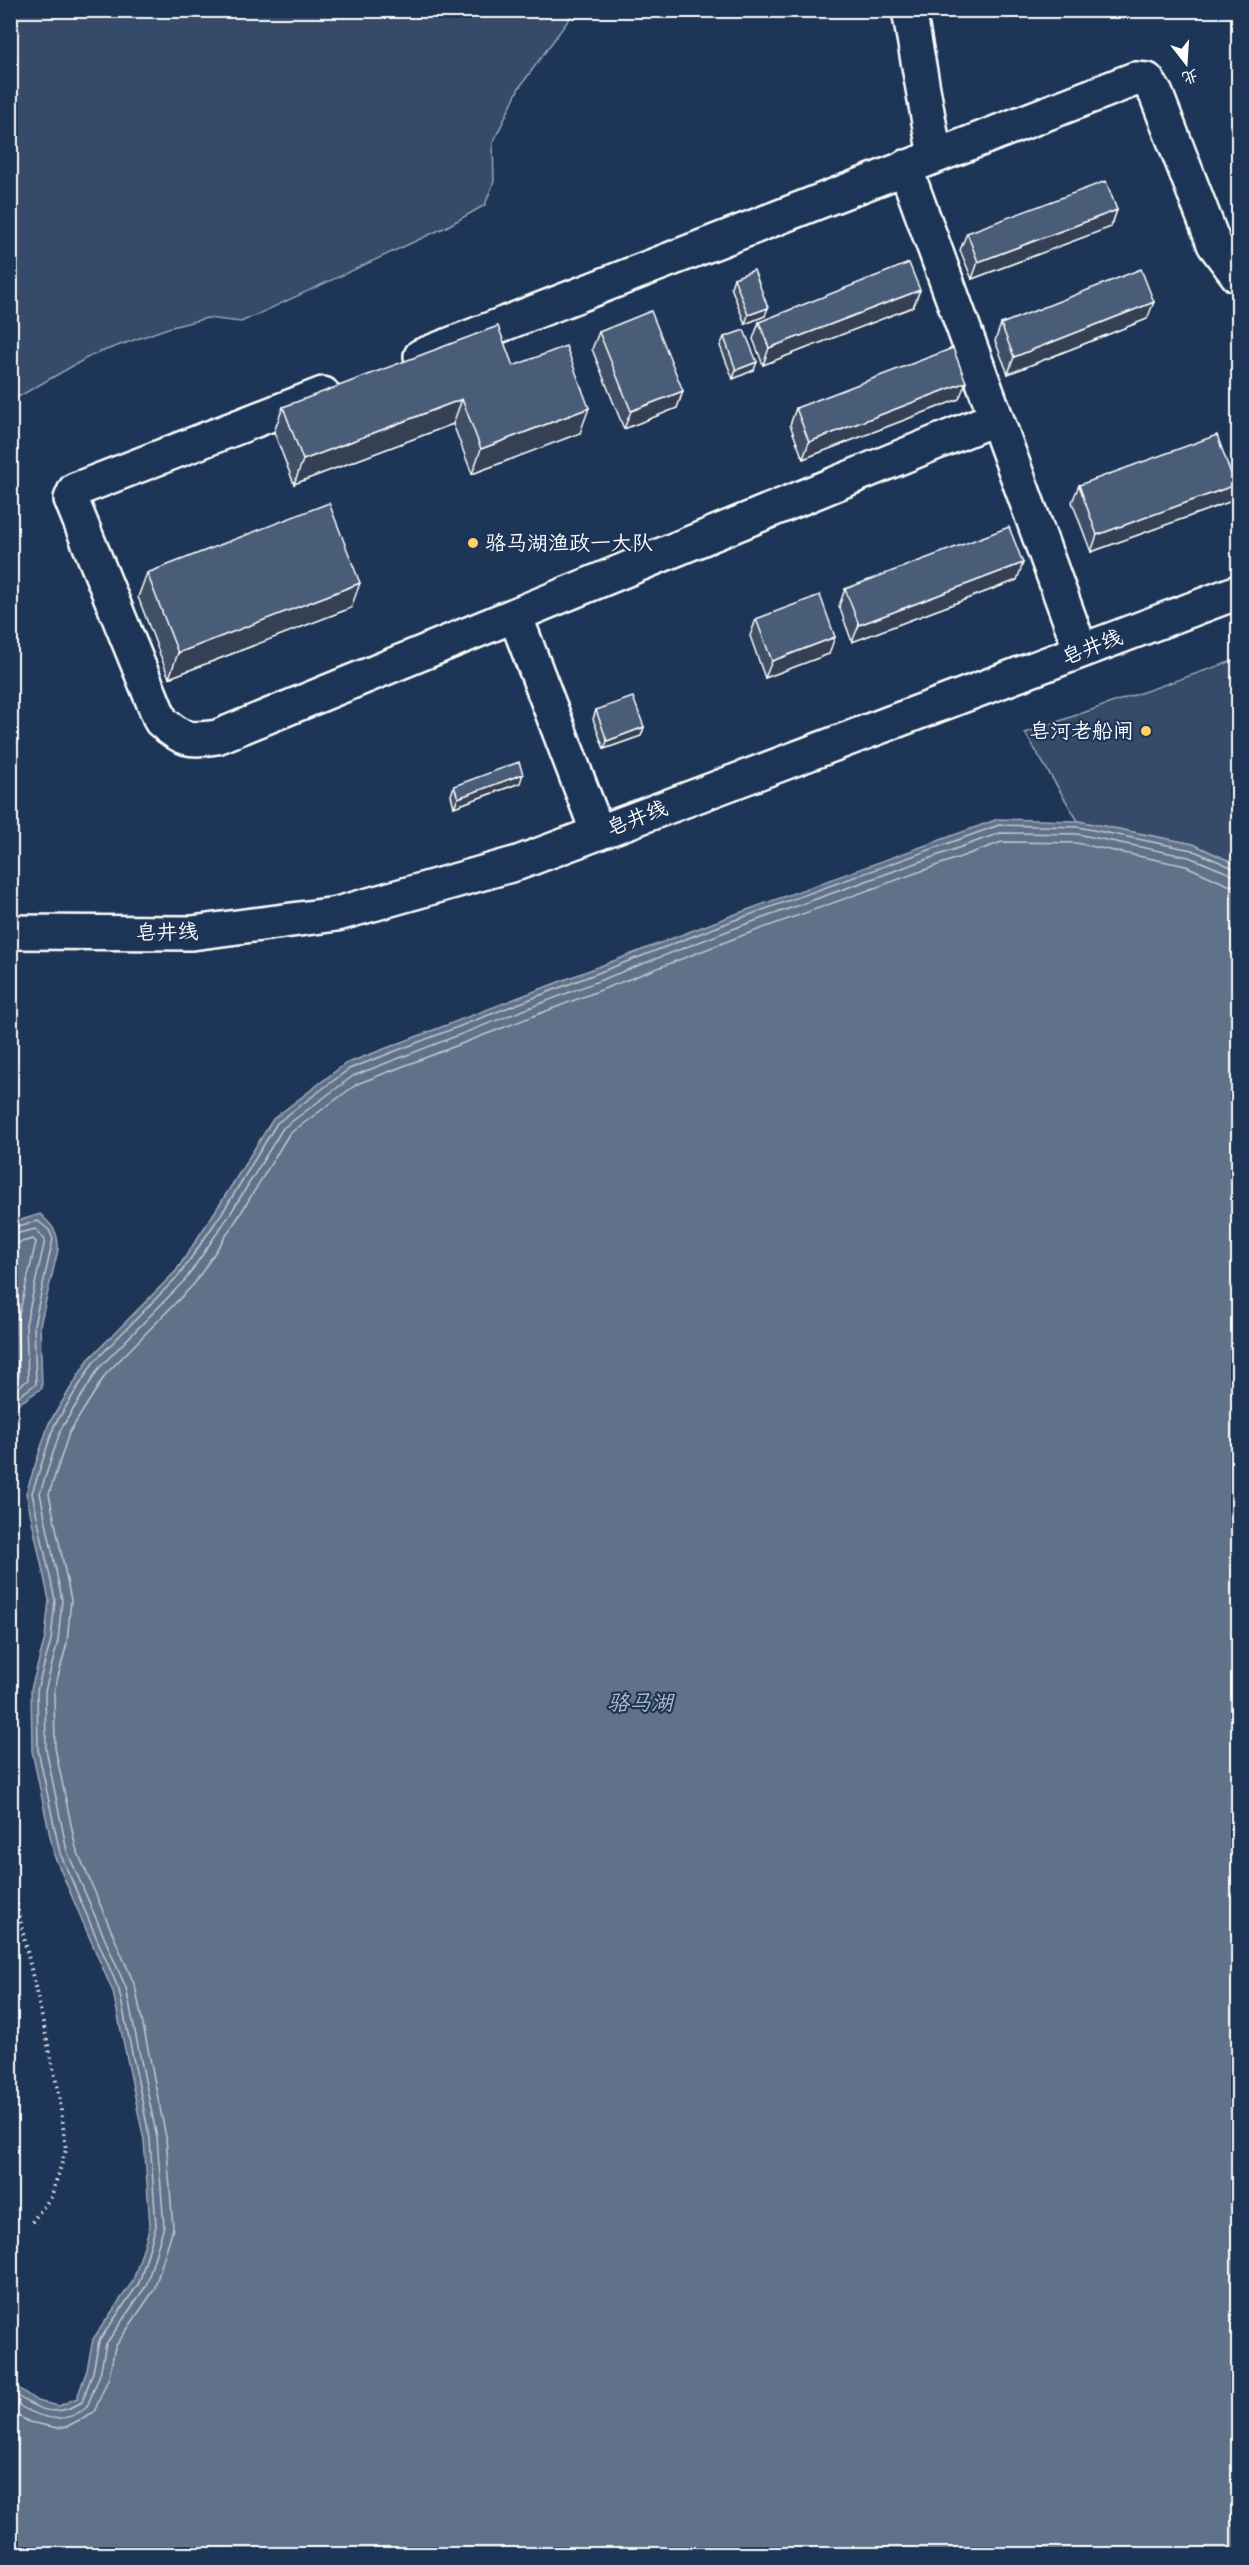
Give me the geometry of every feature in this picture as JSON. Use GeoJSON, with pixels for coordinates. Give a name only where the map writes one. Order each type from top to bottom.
{"type":"FeatureCollection","features":[{"type":"Feature","properties":{"kind":"street"},"geometry":{"type":"LineString","coordinates":[[909,10],[935,156]]}},
{"type":"Feature","properties":{"kind":"street"},"geometry":{"type":"LineString","coordinates":[[396,366],[1135,79],[1147,80],[1156,94],[1214,244],[1239,276]]}},
{"type":"Feature","properties":{"kind":"street"},"geometry":{"type":"LineString","coordinates":[[905,167],[1081,651]]}},
{"type":"Feature","properties":{"kind":"street"},"geometry":{"type":"LineString","coordinates":[[351,383],[75,490],[71,499],[161,721],[176,735],[193,740],[217,737],[996,418]]}},
{"type":"Feature","properties":{"kind":"street","name":"皂井线"},"geometry":{"type":"LineString","coordinates":[[10,932],[192,933],[338,914],[518,863],[1239,592]]}},
{"type":"Feature","properties":{"kind":"street"},"geometry":{"type":"LineString","coordinates":[[515,615],[598,833]]}},
{"type":"Feature","properties":{"kind":"path"},"geometry":{"type":"LineString","coordinates":[[10,1875],[59,2094],[66,2150],[51,2197],[31,2223]]}},
{"type":"Feature","properties":{"kind":"shaded area"},"geometry":{"type":"Polygon","coordinates":[[[11,10],[575,11],[519,88],[493,143],[494,181],[485,205],[446,227],[241,322],[207,318],[168,328],[92,355],[11,401],[11,10]]]}},
{"type":"Feature","properties":{"kind":"shaded area"},"geometry":{"type":"Polygon","coordinates":[[[1238,659],[1238,865],[1193,844],[1078,821],[1025,733],[1238,659]]]}},
{"type":"Feature","properties":{"kind":"water","name":"骆马湖"},"geometry":{"type":"Polygon","coordinates":[[[998,819],[1078,821],[1193,844],[1238,865],[1238,2554],[11,2554],[11,2383],[37,2401],[59,2406],[77,2398],[87,2370],[93,2339],[133,2281],[150,2226],[144,2140],[113,1992],[54,1855],[32,1751],[31,1689],[45,1638],[49,1600],[26,1493],[49,1423],[88,1360],[176,1271],[273,1119],[345,1064],[733,915],[998,819]]]}},
{"type":"Feature","properties":{"kind":"water"},"geometry":{"type":"Polygon","coordinates":[[[40,1214],[54,1229],[58,1244],[40,1325],[42,1388],[11,1409],[11,1223],[40,1214]]]}},
{"type":"Feature","properties":{"kind":"building"},"geometry":{"type":"Polygon","coordinates":[[[1106,181],[1117,210],[978,262],[967,233],[1106,181]]]}},
{"type":"Feature","properties":{"kind":"building"},"geometry":{"type":"Polygon","coordinates":[[[909,263],[920,290],[769,348],[759,322],[909,263]]]}},
{"type":"Feature","properties":{"kind":"building"},"geometry":{"type":"Polygon","coordinates":[[[1141,269],[1154,302],[1014,357],[1001,324],[1141,269]]]}},
{"type":"Feature","properties":{"kind":"building"},"geometry":{"type":"Polygon","coordinates":[[[754,270],[768,308],[748,315],[734,278],[754,270]]]}},
{"type":"Feature","properties":{"kind":"building"},"geometry":{"type":"Polygon","coordinates":[[[651,311],[683,391],[631,411],[599,332],[651,311]]]}},
{"type":"Feature","properties":{"kind":"building"},"geometry":{"type":"Polygon","coordinates":[[[498,326],[513,366],[566,346],[589,408],[481,449],[462,399],[303,460],[283,407],[498,326]]]}},
{"type":"Feature","properties":{"kind":"building"},"geometry":{"type":"Polygon","coordinates":[[[744,330],[757,362],[736,370],[724,337],[744,330]]]}},
{"type":"Feature","properties":{"kind":"building"},"geometry":{"type":"Polygon","coordinates":[[[953,348],[966,382],[809,442],[796,408],[953,348]]]}},
{"type":"Feature","properties":{"kind":"building"},"geometry":{"type":"Polygon","coordinates":[[[1217,435],[1235,485],[1097,535],[1079,485],[1217,435]]]}},
{"type":"Feature","properties":{"kind":"building"},"geometry":{"type":"Polygon","coordinates":[[[329,503],[360,583],[178,653],[147,573],[329,503]]]}},
{"type":"Feature","properties":{"kind":"building"},"geometry":{"type":"Polygon","coordinates":[[[1009,527],[1023,563],[859,625],[845,589],[1009,527]]]}},
{"type":"Feature","properties":{"kind":"building"},"geometry":{"type":"Polygon","coordinates":[[[820,595],[835,637],[772,661],[756,619],[820,595]]]}},
{"type":"Feature","properties":{"kind":"building"},"geometry":{"type":"Polygon","coordinates":[[[633,697],[644,727],[607,741],[596,710],[633,697]]]}},
{"type":"Feature","properties":{"kind":"building"},"geometry":{"type":"Polygon","coordinates":[[[519,762],[523,774],[458,798],[454,786],[519,762]]]}},
{"type":"Feature","properties":{"kind":"place","name":"骆马湖渔政一大队"},"geometry":{"type":"Point","coordinates":[473,543]}},
{"type":"Feature","properties":{"kind":"place","name":"皂河老船闸"},"geometry":{"type":"Point","coordinates":[1146,731]}}]}
